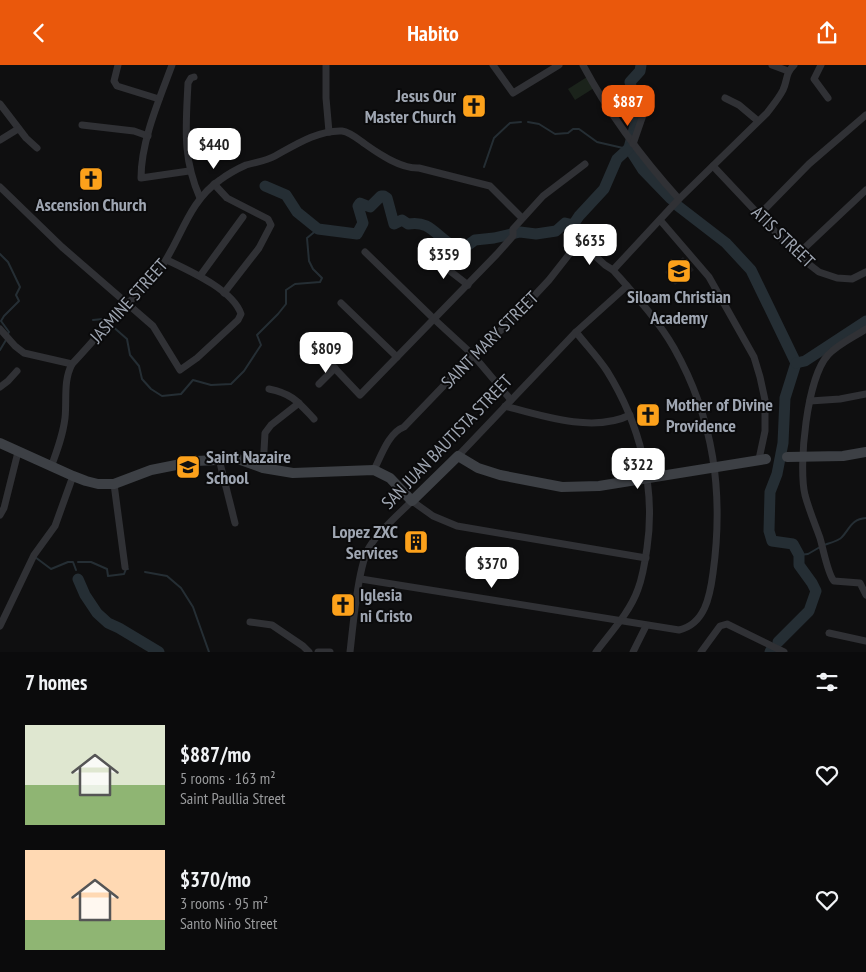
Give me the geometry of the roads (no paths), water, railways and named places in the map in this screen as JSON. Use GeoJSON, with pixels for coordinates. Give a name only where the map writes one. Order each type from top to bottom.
{"type":"FeatureCollection","features":[{"type":"Feature","properties":{"kind":"street"},"geometry":{"type":"LineString","coordinates":[[118,65],[114,81],[117,86],[159,99]]}},
{"type":"Feature","properties":{"kind":"street"},"geometry":{"type":"LineString","coordinates":[[172,65],[159,99],[141,161],[141,178],[189,171]]}},
{"type":"Feature","properties":{"kind":"street"},"geometry":{"type":"LineString","coordinates":[[326,65],[328,132]]}},
{"type":"Feature","properties":{"kind":"street"},"geometry":{"type":"LineString","coordinates":[[493,65],[513,93],[559,65]]}},
{"type":"Feature","properties":{"kind":"street"},"geometry":{"type":"LineString","coordinates":[[582,65],[608,109],[650,167],[680,199]]}},
{"type":"Feature","properties":{"kind":"street"},"geometry":{"type":"LineString","coordinates":[[772,65],[788,71]]}},
{"type":"Feature","properties":{"kind":"street"},"geometry":{"type":"LineString","coordinates":[[360,579],[672,630],[688,628],[695,623],[704,610],[712,584],[717,539],[718,508],[711,446],[699,405],[674,348],[658,324],[613,270],[778,99],[784,87],[788,71],[794,65]]}},
{"type":"Feature","properties":{"kind":"street"},"geometry":{"type":"LineString","coordinates":[[821,65],[814,79],[828,98]]}},
{"type":"Feature","properties":{"kind":"street"},"geometry":{"type":"LineString","coordinates":[[194,77],[189,80],[186,137],[189,171],[200,198]]}},
{"type":"Feature","properties":{"kind":"street"},"geometry":{"type":"LineString","coordinates":[[724,98],[739,105],[758,121]]}},
{"type":"Feature","properties":{"kind":"street"},"geometry":{"type":"LineString","coordinates":[[0,104],[18,129],[37,148]]}},
{"type":"Feature","properties":{"kind":"street"},"geometry":{"type":"LineString","coordinates":[[631,141],[643,115]]}},
{"type":"Feature","properties":{"kind":"street"},"geometry":{"type":"LineString","coordinates":[[759,215],[809,164],[866,115]]}},
{"type":"Feature","properties":{"kind":"street"},"geometry":{"type":"LineString","coordinates":[[82,125],[134,131],[148,136]]}},
{"type":"Feature","properties":{"kind":"street"},"geometry":{"type":"LineString","coordinates":[[0,140],[18,129]]}},
{"type":"Feature","properties":{"kind":"street","name":"JASMINE STREET"},"geometry":{"type":"LineString","coordinates":[[51,467],[60,442],[65,419],[66,380],[67,373],[72,364],[127,304],[143,291],[168,260],[186,220],[200,198],[214,184],[245,166],[270,158],[303,141],[328,132],[344,131],[377,152],[410,168],[419,168],[490,185],[522,218]]}},
{"type":"Feature","properties":{"kind":"street"},"geometry":{"type":"LineString","coordinates":[[307,339],[360,395],[468,285],[513,233],[522,218],[543,196],[585,164]]}},
{"type":"Feature","properties":{"kind":"street","name":"ATIS STREET"},"geometry":{"type":"LineString","coordinates":[[713,166],[797,255],[819,272],[837,278],[852,279],[866,272]]}},
{"type":"Feature","properties":{"kind":"street"},"geometry":{"type":"LineString","coordinates":[[214,184],[227,198],[268,219],[270,223],[270,228],[259,248],[224,293]]}},
{"type":"Feature","properties":{"kind":"street"},"geometry":{"type":"LineString","coordinates":[[0,187],[62,247],[153,326],[180,370],[238,320],[241,314],[239,309],[224,293],[200,276],[168,260]]}},
{"type":"Feature","properties":{"kind":"street"},"geometry":{"type":"LineString","coordinates":[[797,255],[866,190]]}},
{"type":"Feature","properties":{"kind":"street"},"geometry":{"type":"LineString","coordinates":[[200,276],[243,217]]}},
{"type":"Feature","properties":{"kind":"street"},"geometry":{"type":"LineString","coordinates":[[458,456],[488,473],[562,487],[599,486],[762,459],[765,431],[765,400],[754,357],[709,277],[660,220]]}},
{"type":"Feature","properties":{"kind":"street","name":"SAINT MARY STREET"},"geometry":{"type":"LineString","coordinates":[[374,470],[391,438],[397,431],[404,427],[473,355],[521,310],[549,280],[578,243],[581,243],[613,270]]}},
{"type":"Feature","properties":{"kind":"street"},"geometry":{"type":"LineString","coordinates":[[365,252],[473,355],[511,400]]}},
{"type":"Feature","properties":{"kind":"street"},"geometry":{"type":"LineString","coordinates":[[430,260],[450,271],[468,285]]}},
{"type":"Feature","properties":{"kind":"street","name":"SAN JUAN BAUTISTA STREET"},"geometry":{"type":"LineString","coordinates":[[350,652],[360,579],[365,556],[370,545],[576,332],[627,286]]}},
{"type":"Feature","properties":{"kind":"street"},"geometry":{"type":"LineString","coordinates":[[342,303],[397,357]]}},
{"type":"Feature","properties":{"kind":"street"},"geometry":{"type":"LineString","coordinates":[[866,329],[834,350],[827,356],[821,367],[810,401],[802,457],[805,494],[823,546],[831,578],[834,581],[860,583],[866,595]]}},
{"type":"Feature","properties":{"kind":"street"},"geometry":{"type":"LineString","coordinates":[[576,332],[607,372],[630,415],[639,442],[647,478],[650,529],[639,588],[633,601],[596,652]]}},
{"type":"Feature","properties":{"kind":"street"},"geometry":{"type":"LineString","coordinates":[[5,335],[24,353],[72,364]]}},
{"type":"Feature","properties":{"kind":"street"},"geometry":{"type":"LineString","coordinates":[[319,384],[335,368]]}},
{"type":"Feature","properties":{"kind":"street"},"geometry":{"type":"LineString","coordinates":[[0,387],[17,371]]}},
{"type":"Feature","properties":{"kind":"street"},"geometry":{"type":"LineString","coordinates":[[269,389],[285,392],[314,419]]}},
{"type":"Feature","properties":{"kind":"street"},"geometry":{"type":"LineString","coordinates":[[810,401],[840,399],[866,394]]}},
{"type":"Feature","properties":{"kind":"street"},"geometry":{"type":"LineString","coordinates":[[263,468],[265,433],[271,425],[299,403]]}},
{"type":"Feature","properties":{"kind":"street"},"geometry":{"type":"LineString","coordinates":[[505,407],[578,422],[609,421],[630,415]]}},
{"type":"Feature","properties":{"kind":"street"},"geometry":{"type":"LineString","coordinates":[[0,443],[86,481],[114,484],[151,470],[196,461],[219,459],[238,459],[263,468],[293,473],[374,470],[390,478],[412,501],[433,516],[457,526],[646,558]]}},
{"type":"Feature","properties":{"kind":"street"},"geometry":{"type":"LineString","coordinates":[[0,515],[4,508],[18,452]]}},
{"type":"Feature","properties":{"kind":"street"},"geometry":{"type":"LineString","coordinates":[[787,457],[843,456],[866,453]]}},
{"type":"Feature","properties":{"kind":"street"},"geometry":{"type":"LineString","coordinates":[[219,459],[235,523]]}},
{"type":"Feature","properties":{"kind":"street"},"geometry":{"type":"LineString","coordinates":[[0,626],[34,555],[55,526],[73,476]]}},
{"type":"Feature","properties":{"kind":"street"},"geometry":{"type":"LineString","coordinates":[[114,484],[125,567]]}},
{"type":"Feature","properties":{"kind":"street"},"geometry":{"type":"LineString","coordinates":[[250,623],[272,625],[303,645],[309,652]]}},
{"type":"Feature","properties":{"kind":"street"},"geometry":{"type":"LineString","coordinates":[[701,652],[720,626],[724,624],[784,652]]}},
{"type":"Feature","properties":{"kind":"street"},"geometry":{"type":"LineString","coordinates":[[633,652],[646,626]]}},
{"type":"Feature","properties":{"kind":"street"},"geometry":{"type":"LineString","coordinates":[[829,633],[866,641]]}},
{"type":"Feature","properties":{"kind":"street"},"geometry":{"type":"LineString","coordinates":[[318,652],[330,652]]}},
{"type":"Feature","properties":{"kind":"waterway"},"geometry":{"type":"LineString","coordinates":[[641,65],[640,71],[630,82],[638,114],[629,148],[643,170],[671,199]]}},
{"type":"Feature","properties":{"kind":"waterway"},"geometry":{"type":"LineString","coordinates":[[484,167],[494,138],[510,123],[521,122]]}},
{"type":"Feature","properties":{"kind":"waterway"},"geometry":{"type":"LineString","coordinates":[[528,122],[539,124],[555,134],[568,133],[573,129],[579,129],[597,142],[629,148]]}},
{"type":"Feature","properties":{"kind":"waterway"},"geometry":{"type":"LineString","coordinates":[[265,186],[286,195],[297,212],[318,229],[357,234],[363,223],[358,206],[360,203],[370,207],[381,196],[384,196],[387,198],[394,224],[402,220],[408,224],[417,223],[425,225],[448,242],[464,248],[475,240],[520,232],[536,234],[556,231],[565,223],[573,225],[604,189],[617,159],[629,148]]}},
{"type":"Feature","properties":{"kind":"waterway"},"geometry":{"type":"LineString","coordinates":[[678,206],[726,243],[751,270],[796,363],[785,398],[783,443],[777,474],[770,492],[769,531],[772,541],[793,544],[799,555],[799,565],[816,591],[809,611],[778,642]]}},
{"type":"Feature","properties":{"kind":"waterway"},"geometry":{"type":"LineString","coordinates":[[111,325],[127,339],[130,355],[139,366],[142,379],[151,389],[162,396],[181,394],[193,380],[211,385],[231,384],[244,371],[261,345],[257,335],[286,304],[286,290],[295,284],[320,282],[322,278],[313,269],[309,261],[307,238],[318,229]]}},
{"type":"Feature","properties":{"kind":"waterway"},"geometry":{"type":"LineString","coordinates":[[0,254],[8,262],[20,287],[16,295],[19,301],[1,321],[9,332],[7,335]]}},
{"type":"Feature","properties":{"kind":"waterway"},"geometry":{"type":"LineString","coordinates":[[93,320],[103,319],[107,322]]}},
{"type":"Feature","properties":{"kind":"waterway"},"geometry":{"type":"LineString","coordinates":[[796,363],[805,361],[866,321]]}},
{"type":"Feature","properties":{"kind":"waterway"},"geometry":{"type":"LineString","coordinates":[[0,350],[6,340]]}},
{"type":"Feature","properties":{"kind":"waterway"},"geometry":{"type":"LineString","coordinates":[[824,545],[839,540],[854,522],[866,518]]}},
{"type":"Feature","properties":{"kind":"waterway"},"geometry":{"type":"LineString","coordinates":[[799,555],[808,554],[820,547]]}},
{"type":"Feature","properties":{"kind":"waterway"},"geometry":{"type":"LineString","coordinates":[[35,557],[51,569],[68,562],[73,562],[76,570]]}},
{"type":"Feature","properties":{"kind":"waterway"},"geometry":{"type":"LineString","coordinates":[[78,562],[91,562],[107,569],[108,576],[124,574],[126,569],[128,569]]}},
{"type":"Feature","properties":{"kind":"waterway"},"geometry":{"type":"LineString","coordinates":[[145,572],[167,576],[181,588],[193,607],[209,652]]}},
{"type":"Feature","properties":{"kind":"waterway"},"geometry":{"type":"LineString","coordinates":[[78,579],[85,595],[97,613],[108,623],[159,652]]}},
{"type":"Feature","properties":{"kind":"place","name":"Jesus Our Master Church"},"geometry":{"type":"Point","coordinates":[474,106]}},
{"type":"Feature","properties":{"kind":"place","name":"Ascension Church"},"geometry":{"type":"Point","coordinates":[91,179]}},
{"type":"Feature","properties":{"kind":"place","name":"Siloam Christian Academy"},"geometry":{"type":"Point","coordinates":[679,271]}},
{"type":"Feature","properties":{"kind":"place","name":"Mother of Divine Providence"},"geometry":{"type":"Point","coordinates":[648,415]}},
{"type":"Feature","properties":{"kind":"place","name":"Saint Nazaire School"},"geometry":{"type":"Point","coordinates":[188,467]}},
{"type":"Feature","properties":{"kind":"place","name":"Lopez ZXC Services"},"geometry":{"type":"Point","coordinates":[416,542]}},
{"type":"Feature","properties":{"kind":"place","name":"Iglesia ni Cristo"},"geometry":{"type":"Point","coordinates":[343,605]}}]}
